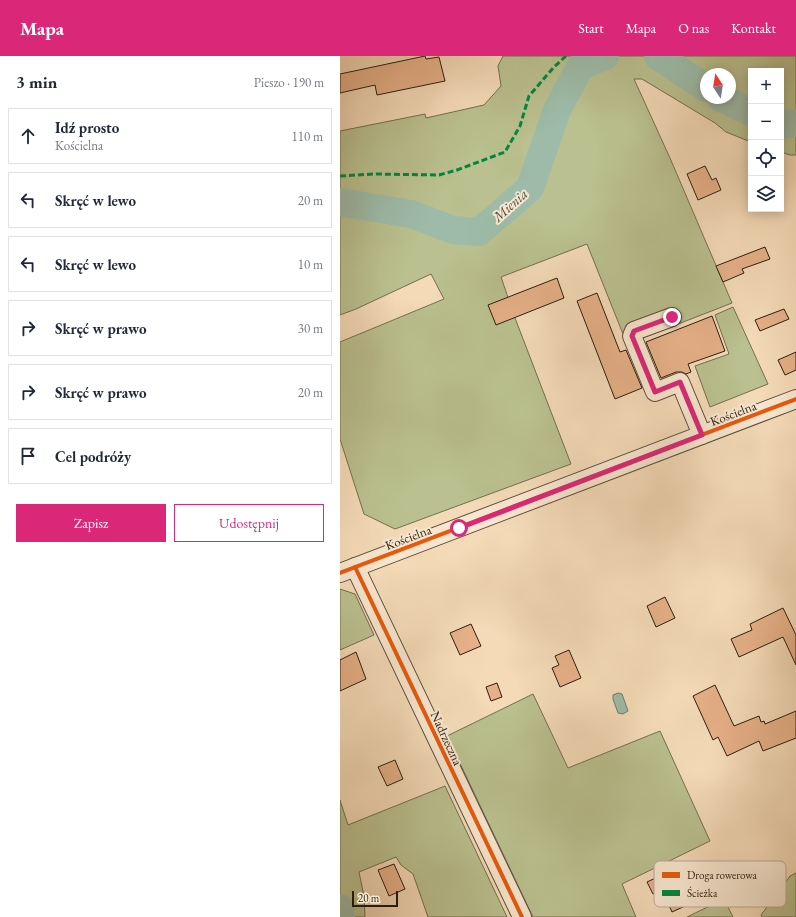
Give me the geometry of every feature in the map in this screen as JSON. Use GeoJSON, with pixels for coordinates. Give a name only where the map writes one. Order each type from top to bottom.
{"type":"FeatureCollection","features":[{"type":"Feature","properties":{"kind":"street"},"geometry":{"type":"LineString","coordinates":[[672,317],[634,331],[632,336],[655,392],[680,382],[702,435]]}},
{"type":"Feature","properties":{"kind":"street","name":"Kościelna"},"geometry":{"type":"LineString","coordinates":[[348,570],[796,399]]}},
{"type":"Feature","properties":{"kind":"street","name":"Nadrzeczna"},"geometry":{"type":"LineString","coordinates":[[348,570],[522,917]]}},
{"type":"Feature","properties":{"kind":"green space"},"geometry":{"type":"Polygon","coordinates":[[[503,56],[796,56],[796,155],[784,153],[784,68],[748,68],[748,141],[726,132],[715,123],[642,79],[634,79],[670,158],[732,303],[627,344],[587,244],[501,277],[515,318],[571,464],[395,529],[364,514],[340,439],[340,342],[444,299],[431,274],[340,315],[340,131],[425,114],[426,118],[484,105],[501,86],[498,66],[503,56]]]}},
{"type":"Feature","properties":{"kind":"green space"},"geometry":{"type":"Polygon","coordinates":[[[733,307],[768,384],[710,407],[695,366],[729,354],[715,315],[733,307]]]}},
{"type":"Feature","properties":{"kind":"green space"},"geometry":{"type":"Polygon","coordinates":[[[340,589],[355,594],[374,635],[340,650],[340,589]]]}},
{"type":"Feature","properties":{"kind":"green space"},"geometry":{"type":"Polygon","coordinates":[[[533,694],[568,768],[660,731],[710,841],[669,861],[654,861],[654,868],[622,884],[636,917],[533,917],[447,736],[533,694]]]}},
{"type":"Feature","properties":{"kind":"green space"},"geometry":{"type":"Polygon","coordinates":[[[445,786],[507,917],[428,917],[413,874],[401,865],[396,857],[359,872],[364,896],[365,917],[340,917],[340,800],[348,825],[445,786]]]}},
{"type":"Feature","properties":{"kind":"green space"},"geometry":{"type":"Polygon","coordinates":[[[796,873],[796,917],[762,917],[761,915],[767,907],[786,907],[786,881],[790,876],[796,873]]]}},
{"type":"Feature","properties":{"kind":"green space"},"geometry":{"type":"Polygon","coordinates":[[[708,907],[728,907],[733,917],[687,917],[708,907]]]}},
{"type":"Feature","properties":{"kind":"shaded area"},"geometry":{"type":"Polygon","coordinates":[[[618,693],[622,694],[628,711],[623,714],[618,713],[613,699],[613,695],[618,693]]]}},
{"type":"Feature","properties":{"kind":"building"},"geometry":{"type":"Polygon","coordinates":[[[425,56],[426,59],[439,57],[445,81],[377,95],[375,85],[340,93],[340,74],[425,56]]]}},
{"type":"Feature","properties":{"kind":"building"},"geometry":{"type":"Polygon","coordinates":[[[705,166],[712,180],[716,178],[721,190],[698,200],[687,174],[705,166]]]}},
{"type":"Feature","properties":{"kind":"building"},"geometry":{"type":"Polygon","coordinates":[[[765,247],[770,259],[742,269],[744,273],[723,282],[716,266],[765,247]]]}},
{"type":"Feature","properties":{"kind":"building"},"geometry":{"type":"Polygon","coordinates":[[[557,278],[564,298],[496,325],[488,305],[557,278]]]}},
{"type":"Feature","properties":{"kind":"building"},"geometry":{"type":"Polygon","coordinates":[[[597,293],[620,352],[626,350],[642,388],[615,399],[577,301],[597,293]]]}},
{"type":"Feature","properties":{"kind":"building"},"geometry":{"type":"Polygon","coordinates":[[[784,309],[789,319],[760,331],[755,320],[784,309]]]}},
{"type":"Feature","properties":{"kind":"building"},"geometry":{"type":"Polygon","coordinates":[[[712,316],[725,351],[688,364],[691,372],[686,374],[676,372],[661,378],[646,342],[712,316]]]}},
{"type":"Feature","properties":{"kind":"building"},"geometry":{"type":"Polygon","coordinates":[[[796,352],[796,370],[785,375],[778,360],[796,352]]]}},
{"type":"Feature","properties":{"kind":"building"},"geometry":{"type":"Polygon","coordinates":[[[665,597],[675,618],[656,627],[647,606],[665,597]]]}},
{"type":"Feature","properties":{"kind":"building"},"geometry":{"type":"Polygon","coordinates":[[[783,608],[796,635],[796,665],[783,637],[739,657],[731,639],[752,630],[750,624],[783,608]]]}},
{"type":"Feature","properties":{"kind":"building"},"geometry":{"type":"Polygon","coordinates":[[[471,624],[481,646],[460,655],[450,633],[471,624]]]}},
{"type":"Feature","properties":{"kind":"building"},"geometry":{"type":"Polygon","coordinates":[[[569,650],[581,678],[560,687],[552,668],[559,665],[555,656],[569,650]]]}},
{"type":"Feature","properties":{"kind":"building"},"geometry":{"type":"Polygon","coordinates":[[[356,652],[366,679],[340,691],[340,660],[356,652]]]}},
{"type":"Feature","properties":{"kind":"building"},"geometry":{"type":"Polygon","coordinates":[[[497,683],[502,697],[491,701],[486,687],[497,683]]]}},
{"type":"Feature","properties":{"kind":"building"},"geometry":{"type":"Polygon","coordinates":[[[715,685],[734,726],[759,716],[761,722],[764,721],[765,724],[796,711],[796,738],[763,751],[759,741],[727,756],[718,737],[713,740],[693,696],[715,685]]]}},
{"type":"Feature","properties":{"kind":"building"},"geometry":{"type":"Polygon","coordinates":[[[395,760],[403,779],[387,786],[378,767],[395,760]]]}},
{"type":"Feature","properties":{"kind":"building"},"geometry":{"type":"Polygon","coordinates":[[[394,864],[405,889],[389,896],[378,870],[394,864]]]}},
{"type":"Feature","properties":{"kind":"building"},"geometry":{"type":"Polygon","coordinates":[[[654,879],[654,894],[653,894],[647,882],[654,879]]]}},
{"type":"Feature","properties":{"kind":"building"},"geometry":{"type":"Polygon","coordinates":[[[670,907],[683,907],[672,912],[670,907]]]}},
{"type":"Feature","properties":{"kind":"waterway","name":"Mienia"},"geometry":{"type":"LineString","coordinates":[[340,202],[411,214],[453,230],[479,232],[530,188],[557,110],[580,67],[605,56]]}},
{"type":"Feature","properties":{"kind":"waterway","name":"Mienia"},"geometry":{"type":"LineString","coordinates":[[658,56],[700,84]]}},
{"type":"Feature","properties":{"kind":"waterway","name":"Mienia"},"geometry":{"type":"LineString","coordinates":[[734,104],[748,111]]}},
{"type":"Feature","properties":{"kind":"waterway","name":"Mienia"},"geometry":{"type":"LineString","coordinates":[[784,125],[796,123]]}},
{"type":"Feature","properties":{"kind":"waterway","name":"Mienia"},"geometry":{"type":"LineString","coordinates":[[340,908],[341,917]]}},
{"type":"Feature","properties":{"kind":"marked path"},"geometry":{"type":"LineString","coordinates":[[340,176],[374,174],[439,175],[457,170],[505,152],[520,126],[529,96],[554,67],[566,56]]}},
{"type":"Feature","properties":{"kind":"cycle path"},"geometry":{"type":"LineString","coordinates":[[340,573],[796,399]]}},
{"type":"Feature","properties":{"kind":"cycle path"},"geometry":{"type":"LineString","coordinates":[[355,567],[522,917]]}},
{"type":"Feature","properties":{"kind":"route"},"geometry":{"type":"LineString","coordinates":[[459,528],[702,435],[680,382],[655,392],[632,336],[634,331],[672,317]]}}]}
